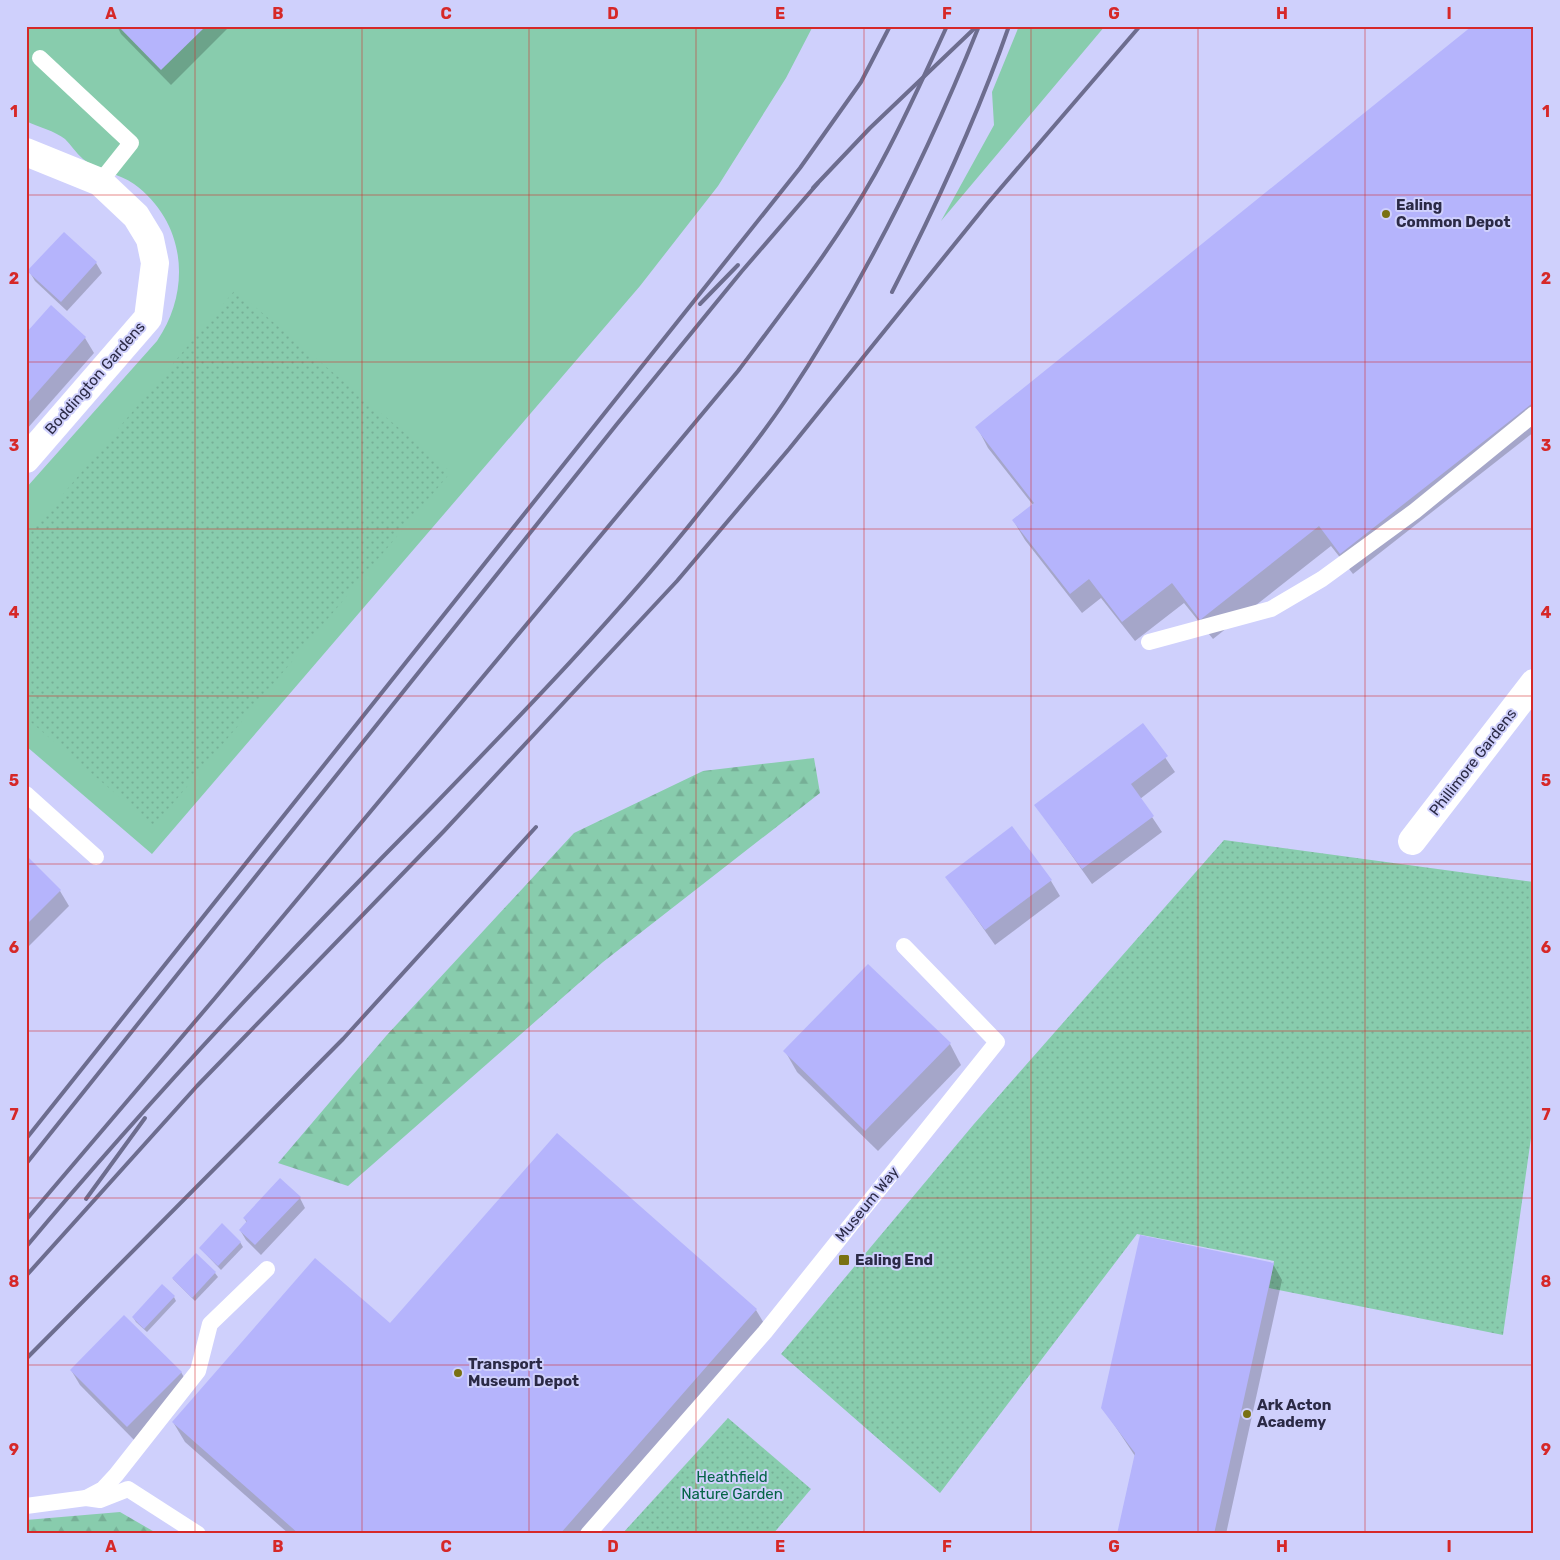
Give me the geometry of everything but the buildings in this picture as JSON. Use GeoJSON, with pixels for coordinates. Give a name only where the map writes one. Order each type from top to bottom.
{"type":"FeatureCollection","features":[{"type":"Feature","properties":{"kind":"street","name":"Boddington Gardens"},"geometry":{"type":"LineString","coordinates":[[26,459],[148,318],[155,263],[150,240],[136,216],[100,182],[27,154]]}},
{"type":"Feature","properties":{"kind":"street","name":"Phillimore Gardens"},"geometry":{"type":"LineString","coordinates":[[1412,841],[1534,683]]}},
{"type":"Feature","properties":{"kind":"lane"},"geometry":{"type":"LineString","coordinates":[[40,58],[131,143],[100,182]]}},
{"type":"Feature","properties":{"kind":"lane"},"geometry":{"type":"LineString","coordinates":[[1149,642],[1271,609],[1322,579],[1415,511],[1534,414]]}},
{"type":"Feature","properties":{"kind":"lane"},"geometry":{"type":"LineString","coordinates":[[26,794],[96,857]]}},
{"type":"Feature","properties":{"kind":"lane","name":"Museum Way"},"geometry":{"type":"LineString","coordinates":[[588,1534],[766,1332],[997,1042],[904,946]]}},
{"type":"Feature","properties":{"kind":"lane"},"geometry":{"type":"LineString","coordinates":[[86,1498],[103,1489],[116,1475],[198,1371],[210,1324],[267,1269]]}},
{"type":"Feature","properties":{"kind":"lane"},"geometry":{"type":"LineString","coordinates":[[26,1506],[86,1498],[100,1500],[128,1489],[198,1534]]}},
{"type":"Feature","properties":{"kind":"green space"},"geometry":{"type":"Polygon","coordinates":[[[30,26],[813,26],[786,78],[718,186],[640,286],[152,854],[26,746],[26,488],[157,341],[168,321],[175,300],[179,279],[178,258],[173,237],[164,217],[151,200],[134,184],[89,163],[80,157],[61,136],[26,121],[26,30],[30,26]]]}},
{"type":"Feature","properties":{"kind":"green space"},"geometry":{"type":"Polygon","coordinates":[[[1019,26],[1105,26],[941,221],[994,125],[992,92],[1019,26]]]}},
{"type":"Feature","properties":{"kind":"green space"},"geometry":{"type":"Polygon","coordinates":[[[235,290],[451,472],[154,826],[26,718],[26,538],[235,290]]]}},
{"type":"Feature","properties":{"kind":"green space"},"geometry":{"type":"Polygon","coordinates":[[[814,758],[820,793],[603,962],[348,1186],[278,1163],[386,1036],[574,833],[703,771],[814,758]]]}},
{"type":"Feature","properties":{"kind":"green space"},"geometry":{"type":"Polygon","coordinates":[[[1224,840],[1534,882],[1534,1117],[1503,1335],[1269,1288],[1274,1261],[1137,1234],[940,1493],[781,1354],[974,1124],[1224,840]]]}},
{"type":"Feature","properties":{"kind":"green space","name":"Heathfield Nature Garden"},"geometry":{"type":"Polygon","coordinates":[[[728,1418],[811,1489],[773,1534],[622,1534],[728,1418]]]}},
{"type":"Feature","properties":{"kind":"green space"},"geometry":{"type":"Polygon","coordinates":[[[120,1512],[158,1534],[26,1534],[26,1520],[120,1512]]]}},
{"type":"Feature","properties":{"kind":"railway"},"geometry":{"type":"LineString","coordinates":[[26,1139],[800,168],[861,82],[890,26]]}},
{"type":"Feature","properties":{"kind":"railway"},"geometry":{"type":"LineString","coordinates":[[26,1220],[215,998],[738,371],[810,274],[860,200],[913,101],[947,26]]}},
{"type":"Feature","properties":{"kind":"railway"},"geometry":{"type":"LineString","coordinates":[[813,188],[870,128],[977,26]]}},
{"type":"Feature","properties":{"kind":"railway"},"geometry":{"type":"LineString","coordinates":[[26,1247],[173,1078],[326,915],[501,736],[605,624],[672,547],[746,455],[785,401],[814,356],[892,219],[937,124],[979,26]]}},
{"type":"Feature","properties":{"kind":"railway"},"geometry":{"type":"LineString","coordinates":[[892,292],[955,161],[1009,26]]}},
{"type":"Feature","properties":{"kind":"railway"},"geometry":{"type":"LineString","coordinates":[[26,1276],[197,1086],[444,831],[677,581],[789,449],[987,204],[1140,26]]}},
{"type":"Feature","properties":{"kind":"railway"},"geometry":{"type":"LineString","coordinates":[[26,1164],[617,424],[742,271],[818,183]]}},
{"type":"Feature","properties":{"kind":"railway"},"geometry":{"type":"LineString","coordinates":[[700,304],[738,265]]}},
{"type":"Feature","properties":{"kind":"railway"},"geometry":{"type":"LineString","coordinates":[[26,1359],[343,1039],[536,827]]}},
{"type":"Feature","properties":{"kind":"railway"},"geometry":{"type":"LineString","coordinates":[[86,1199],[145,1118]]}},
{"type":"Feature","properties":{"kind":"place","name":"Ealing Common Depot"},"geometry":{"type":"Point","coordinates":[1386,214]}},
{"type":"Feature","properties":{"kind":"place","name":"Ealing End"},"geometry":{"type":"Point","coordinates":[844,1260]}},
{"type":"Feature","properties":{"kind":"place","name":"Transport Museum Depot"},"geometry":{"type":"Point","coordinates":[458,1373]}},
{"type":"Feature","properties":{"kind":"place","name":"Ark Acton Academy"},"geometry":{"type":"Point","coordinates":[1247,1414]}}]}
